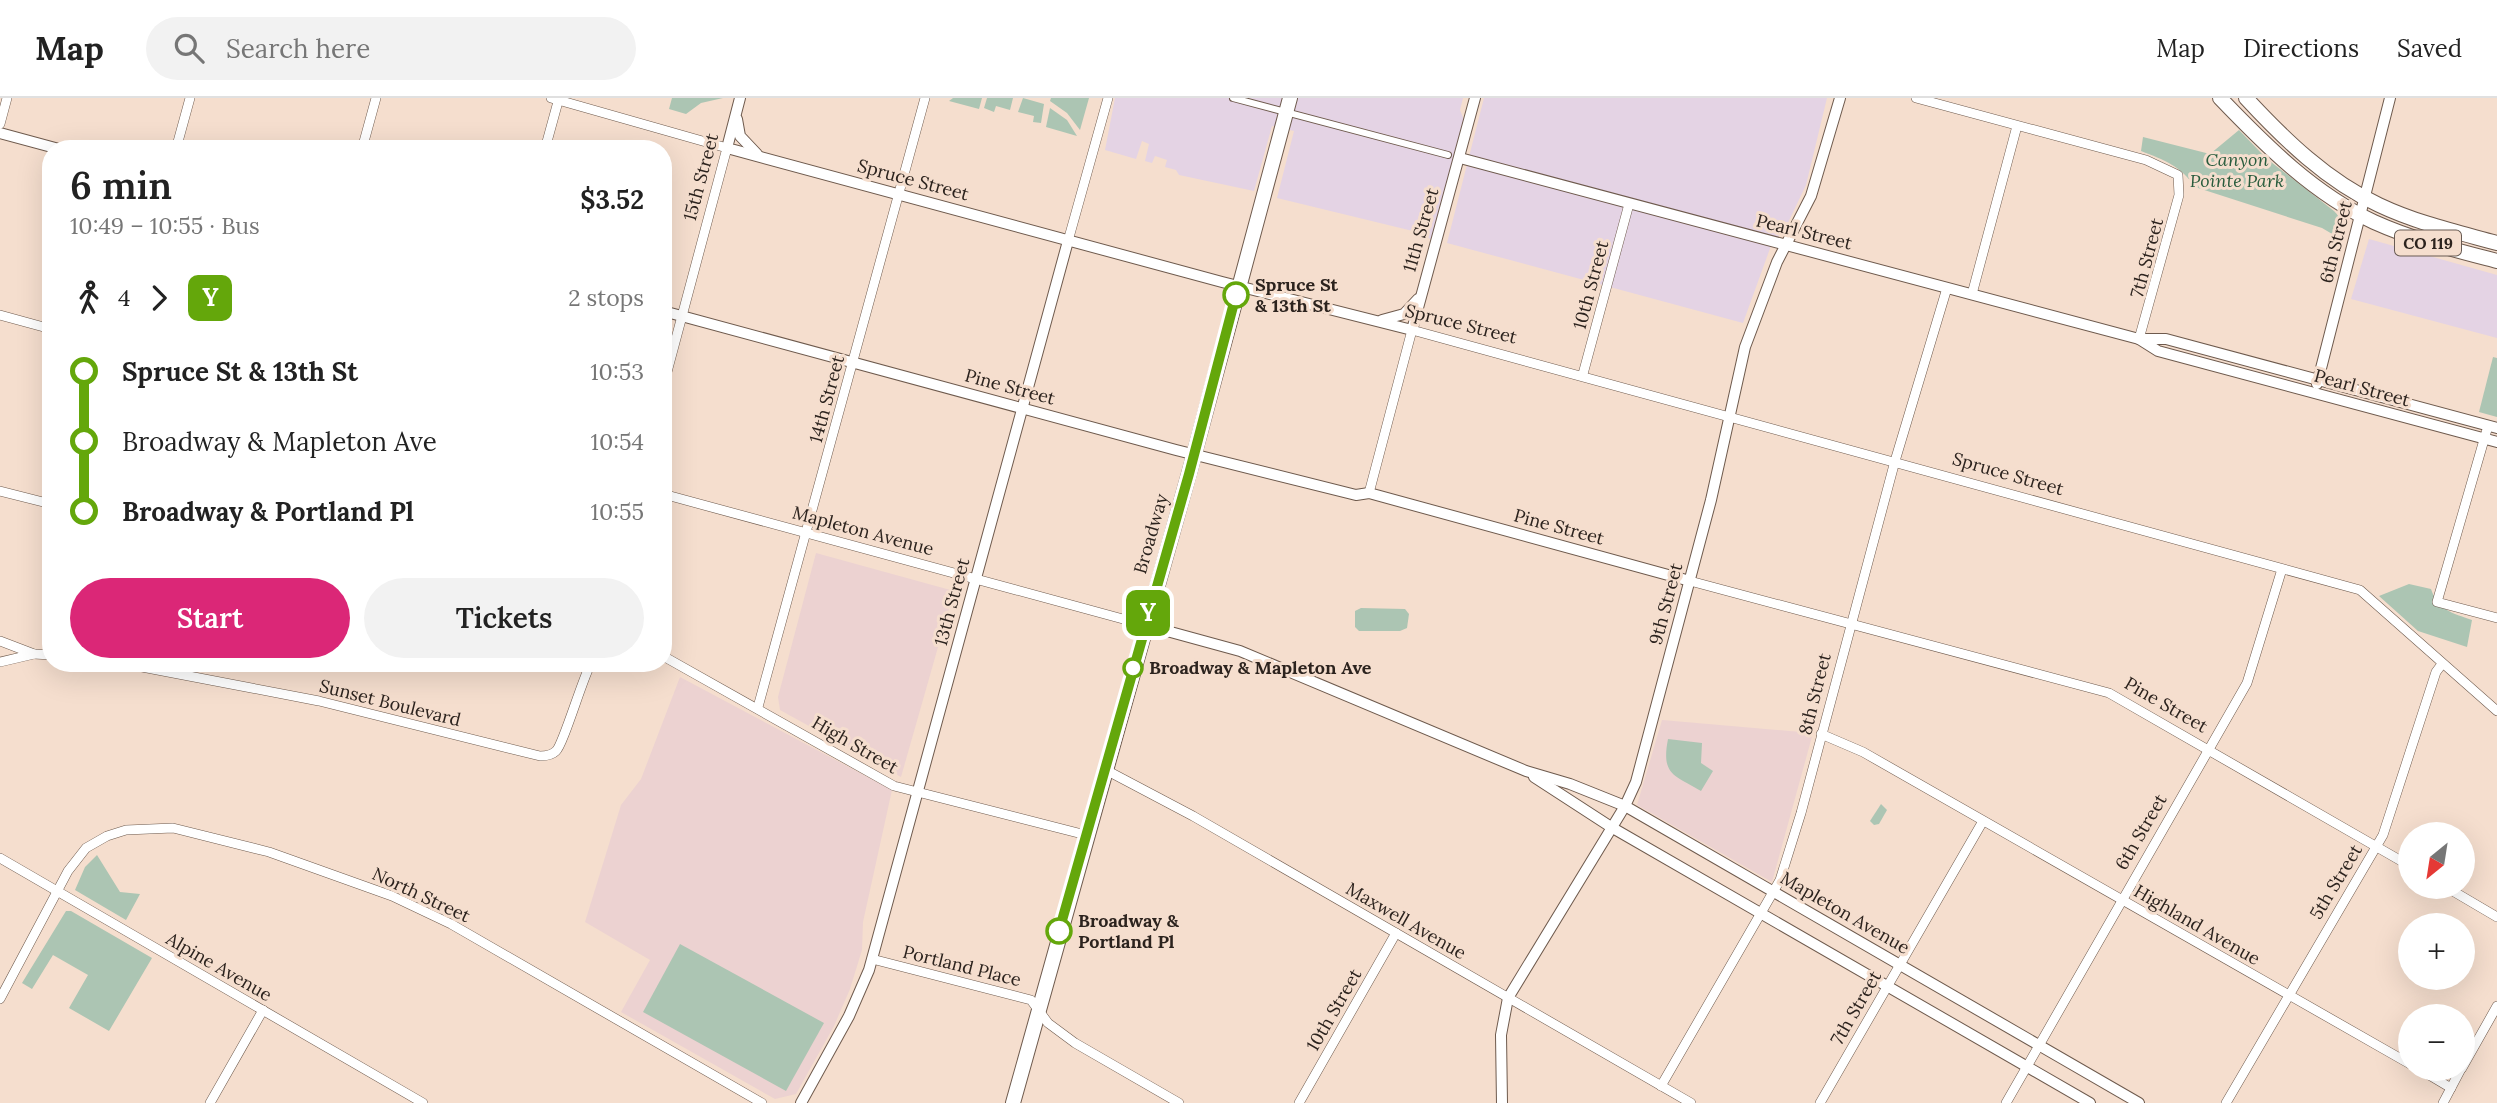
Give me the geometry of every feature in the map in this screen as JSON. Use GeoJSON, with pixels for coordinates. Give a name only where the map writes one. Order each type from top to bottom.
{"type":"FeatureCollection","features":[{"type":"Feature","properties":{"kind":"main road","name":"CO 119"},"geometry":{"type":"LineString","coordinates":[[2220,98],[2292,168],[2362,216],[2419,240],[2497,261]]}},
{"type":"Feature","properties":{"kind":"main road","name":"CO 119"},"geometry":{"type":"LineString","coordinates":[[2246,98],[2294,146],[2365,198],[2422,222],[2497,243]]}},
{"type":"Feature","properties":{"kind":"main road","name":"Broadway"},"geometry":{"type":"LineString","coordinates":[[1013,1103],[1104,769],[1189,474],[1288,105]]}},
{"type":"Feature","properties":{"kind":"street"},"geometry":{"type":"LineString","coordinates":[[0,124],[7,98]]}},
{"type":"Feature","properties":{"kind":"street"},"geometry":{"type":"LineString","coordinates":[[178,140],[190,98]]}},
{"type":"Feature","properties":{"kind":"street"},"geometry":{"type":"LineString","coordinates":[[364,140],[376,98]]}},
{"type":"Feature","properties":{"kind":"street","name":"15th Street"},"geometry":{"type":"LineString","coordinates":[[672,353],[740,98]]}},
{"type":"Feature","properties":{"kind":"street","name":"14th Street"},"geometry":{"type":"LineString","coordinates":[[758,707],[808,534],[925,98]]}},
{"type":"Feature","properties":{"kind":"street","name":"13th Street"},"geometry":{"type":"LineString","coordinates":[[801,1103],[854,1007],[872,959],[1108,98]]}},
{"type":"Feature","properties":{"kind":"street"},"geometry":{"type":"LineString","coordinates":[[1233,98],[1288,105],[1448,155]]}},
{"type":"Feature","properties":{"kind":"street","name":"11th Street"},"geometry":{"type":"LineString","coordinates":[[1369,494],[1475,98]]}},
{"type":"Feature","properties":{"kind":"street","name":"9th Street"},"geometry":{"type":"LineString","coordinates":[[1502,1103],[1501,1035],[1508,998],[1625,806],[1641,765],[1690,581],[1745,347],[1786,245],[1818,177],[1840,98]]}},
{"type":"Feature","properties":{"kind":"street"},"geometry":{"type":"LineString","coordinates":[[1916,98],[2017,126],[1972,294]]}},
{"type":"Feature","properties":{"kind":"street","name":"6th Street"},"geometry":{"type":"LineString","coordinates":[[2314,394],[2362,216],[2390,98]]}},
{"type":"Feature","properties":{"kind":"street"},"geometry":{"type":"LineString","coordinates":[[547,140],[556,99]]}},
{"type":"Feature","properties":{"kind":"street","name":"Spruce Street"},"geometry":{"type":"LineString","coordinates":[[556,99],[1068,241],[1583,374],[2360,590],[2442,664]]}},
{"type":"Feature","properties":{"kind":"street"},"geometry":{"type":"LineString","coordinates":[[737,114],[743,142],[769,160]]}},
{"type":"Feature","properties":{"kind":"street","name":"7th Street"},"geometry":{"type":"LineString","coordinates":[[2017,126],[2146,160],[2178,175],[2179,195],[2164,257],[2139,339]]}},
{"type":"Feature","properties":{"kind":"street"},"geometry":{"type":"LineString","coordinates":[[0,133],[42,144]]}},
{"type":"Feature","properties":{"kind":"street","name":"Pearl Street"},"geometry":{"type":"LineString","coordinates":[[1460,159],[2139,339],[2166,339],[2493,427]]}},
{"type":"Feature","properties":{"kind":"street","name":"10th Street"},"geometry":{"type":"LineString","coordinates":[[1583,374],[1629,204]]}},
{"type":"Feature","properties":{"kind":"street"},"geometry":{"type":"LineString","coordinates":[[1375,321],[1404,314],[1416,303],[1423,287]]}},
{"type":"Feature","properties":{"kind":"street","name":"8th Street"},"geometry":{"type":"LineString","coordinates":[[1661,1086],[1773,891],[1801,813],[1850,622],[1947,288]]}},
{"type":"Feature","properties":{"kind":"street","name":"Pine Street"},"geometry":{"type":"LineString","coordinates":[[672,313],[1356,495],[1369,494],[2109,692],[2398,859]]}},
{"type":"Feature","properties":{"kind":"street"},"geometry":{"type":"LineString","coordinates":[[0,315],[42,327]]}},
{"type":"Feature","properties":{"kind":"street","name":"Pearl Street"},"geometry":{"type":"LineString","coordinates":[[2139,339],[2158,351],[2497,442]]}},
{"type":"Feature","properties":{"kind":"street"},"geometry":{"type":"LineString","coordinates":[[2493,427],[2484,439],[2437,602],[2497,618]]}},
{"type":"Feature","properties":{"kind":"street"},"geometry":{"type":"LineString","coordinates":[[0,491],[42,502]]}},
{"type":"Feature","properties":{"kind":"street","name":"Mapleton Avenue"},"geometry":{"type":"LineString","coordinates":[[672,496],[1240,651],[1526,771],[1570,784],[1625,806],[2139,1103]]}},
{"type":"Feature","properties":{"kind":"street","name":"6th Street"},"geometry":{"type":"LineString","coordinates":[[2006,1103],[2247,683],[2282,569]]}},
{"type":"Feature","properties":{"kind":"street"},"geometry":{"type":"LineString","coordinates":[[0,641],[34,654]]}},
{"type":"Feature","properties":{"kind":"street"},"geometry":{"type":"LineString","coordinates":[[0,662],[42,654]]}},
{"type":"Feature","properties":{"kind":"street","name":"High Street"},"geometry":{"type":"LineString","coordinates":[[672,661],[894,786],[1086,835]]}},
{"type":"Feature","properties":{"kind":"street"},"geometry":{"type":"LineString","coordinates":[[2442,664],[2497,710]]}},
{"type":"Feature","properties":{"kind":"street","name":"5th Street"},"geometry":{"type":"LineString","coordinates":[[2226,1103],[2390,819],[2435,672],[2442,664]]}},
{"type":"Feature","properties":{"kind":"street","name":"Sunset Boulevard"},"geometry":{"type":"LineString","coordinates":[[168,672],[319,701],[540,757],[556,751],[561,744],[572,707],[587,672]]}},
{"type":"Feature","properties":{"kind":"street","name":"Highland Avenue"},"geometry":{"type":"LineString","coordinates":[[1821,734],[1863,752],[2398,1057]]}},
{"type":"Feature","properties":{"kind":"street","name":"Maxwell Avenue"},"geometry":{"type":"LineString","coordinates":[[1104,769],[1193,816],[1690,1103]]}},
{"type":"Feature","properties":{"kind":"street","name":"Mapleton Avenue"},"geometry":{"type":"LineString","coordinates":[[1526,771],[1611,827],[2090,1103]]}},
{"type":"Feature","properties":{"kind":"street","name":"7th Street"},"geometry":{"type":"LineString","coordinates":[[1820,1103],[1885,986],[1900,965],[1983,821]]}},
{"type":"Feature","properties":{"kind":"street","name":"North Street"},"geometry":{"type":"LineString","coordinates":[[0,999],[58,891],[86,848],[126,830],[173,828],[269,852],[392,896],[451,924],[762,1103]]}},
{"type":"Feature","properties":{"kind":"street","name":"Alpine Avenue"},"geometry":{"type":"LineString","coordinates":[[0,858],[423,1103]]}},
{"type":"Feature","properties":{"kind":"street"},"geometry":{"type":"LineString","coordinates":[[2468,900],[2497,917]]}},
{"type":"Feature","properties":{"kind":"street","name":"10th Street"},"geometry":{"type":"LineString","coordinates":[[1299,1103],[1396,933]]}},
{"type":"Feature","properties":{"kind":"street","name":"Portland Place"},"geometry":{"type":"LineString","coordinates":[[872,959],[1021,997],[1039,1006],[1048,1023],[1074,1043],[1178,1103]]}},
{"type":"Feature","properties":{"kind":"street"},"geometry":{"type":"LineString","coordinates":[[2475,1046],[2497,1006]]}},
{"type":"Feature","properties":{"kind":"street"},"geometry":{"type":"LineString","coordinates":[[210,1103],[263,1010]]}},
{"type":"Feature","properties":{"kind":"street"},"geometry":{"type":"LineString","coordinates":[[2439,1081],[2451,1088]]}},
{"type":"Feature","properties":{"kind":"street"},"geometry":{"type":"LineString","coordinates":[[2442,1103],[2455,1081]]}},
{"type":"Feature","properties":{"kind":"shaded area"},"geometry":{"type":"Polygon","coordinates":[[[1115,98],[1463,98],[1460,110],[1464,120],[1435,242],[1421,233],[1277,198],[1294,131],[1272,126],[1254,191],[1179,175],[1176,170],[1165,167],[1167,160],[1155,156],[1152,163],[1145,161],[1149,144],[1142,141],[1136,159],[1105,150],[1115,98]]]}},
{"type":"Feature","properties":{"kind":"shaded area"},"geometry":{"type":"Polygon","coordinates":[[[1484,98],[1827,98],[1806,185],[1785,229],[1772,243],[1743,323],[1447,243],[1484,98]]]}},
{"type":"Feature","properties":{"kind":"shaded area"},"geometry":{"type":"Polygon","coordinates":[[[2369,239],[2497,275],[2497,338],[2351,299],[2369,239]]]}},
{"type":"Feature","properties":{"kind":"shaded area"},"geometry":{"type":"Polygon","coordinates":[[[816,553],[954,591],[901,777],[780,710],[778,697],[816,553]]]}},
{"type":"Feature","properties":{"kind":"shaded area"},"geometry":{"type":"Polygon","coordinates":[[[680,677],[892,790],[863,922],[862,950],[850,989],[834,1026],[796,1094],[775,1099],[621,1012],[650,960],[585,922],[621,805],[641,779],[680,677]]]}},
{"type":"Feature","properties":{"kind":"shaded area"},"geometry":{"type":"Polygon","coordinates":[[[1662,720],[1813,733],[1772,882],[1637,805],[1662,720]]]}},
{"type":"Feature","properties":{"kind":"green space"},"geometry":{"type":"Polygon","coordinates":[[[672,98],[723,98],[701,103],[686,114],[669,109],[672,98]]]}},
{"type":"Feature","properties":{"kind":"green space"},"geometry":{"type":"Polygon","coordinates":[[[953,98],[982,98],[979,109],[949,101],[953,98]]]}},
{"type":"Feature","properties":{"kind":"green space"},"geometry":{"type":"Polygon","coordinates":[[[987,98],[1013,98],[1010,110],[996,106],[994,112],[984,108],[987,98]]]}},
{"type":"Feature","properties":{"kind":"green space"},"geometry":{"type":"Polygon","coordinates":[[[1023,98],[1044,104],[1041,123],[1033,122],[1034,116],[1018,112],[1023,98]]]}},
{"type":"Feature","properties":{"kind":"green space"},"geometry":{"type":"Polygon","coordinates":[[[1051,98],[1089,98],[1080,130],[1067,113],[1050,101],[1051,98]]]}},
{"type":"Feature","properties":{"kind":"green space"},"geometry":{"type":"Polygon","coordinates":[[[1050,108],[1067,120],[1077,136],[1046,127],[1050,108]]]}},
{"type":"Feature","properties":{"kind":"green space","name":"Canyon Pointe Park"},"geometry":{"type":"Polygon","coordinates":[[[2239,130],[2266,158],[2334,211],[2348,226],[2339,238],[2322,228],[2195,187],[2178,169],[2141,151],[2143,137],[2210,154],[2239,130]]]}},
{"type":"Feature","properties":{"kind":"green space"},"geometry":{"type":"Polygon","coordinates":[[[2493,357],[2497,358],[2497,417],[2479,412],[2493,357]]]}},
{"type":"Feature","properties":{"kind":"green space"},"geometry":{"type":"Polygon","coordinates":[[[2409,584],[2431,589],[2442,606],[2452,613],[2472,620],[2467,647],[2418,631],[2379,596],[2409,584]]]}},
{"type":"Feature","properties":{"kind":"green space"},"geometry":{"type":"Polygon","coordinates":[[[1361,608],[1405,609],[1409,614],[1407,628],[1400,631],[1359,631],[1355,627],[1355,611],[1361,608]]]}},
{"type":"Feature","properties":{"kind":"green space"},"geometry":{"type":"Polygon","coordinates":[[[1668,739],[1702,743],[1701,763],[1713,771],[1701,791],[1677,777],[1668,767],[1668,739]]]}},
{"type":"Feature","properties":{"kind":"green space"},"geometry":{"type":"Polygon","coordinates":[[[1881,804],[1887,810],[1879,824],[1874,825],[1870,821],[1881,804]]]}},
{"type":"Feature","properties":{"kind":"green space"},"geometry":{"type":"Polygon","coordinates":[[[97,855],[120,892],[140,894],[126,920],[75,890],[85,867],[97,855]]]}},
{"type":"Feature","properties":{"kind":"green space"},"geometry":{"type":"Polygon","coordinates":[[[66,911],[71,911],[152,958],[109,1031],[69,1008],[88,975],[53,955],[32,989],[22,983],[66,911]]]}},
{"type":"Feature","properties":{"kind":"green space"},"geometry":{"type":"Polygon","coordinates":[[[680,944],[824,1023],[786,1091],[643,1012],[680,944]]]}},
{"type":"Feature","properties":{"kind":"bus line","name":"Y"},"geometry":{"type":"LineString","coordinates":[[1059,931],[1189,474],[1236,295]]}},
{"type":"Feature","properties":{"kind":"place","name":"Spruce St & 13th St"},"geometry":{"type":"Point","coordinates":[1236,295]}},
{"type":"Feature","properties":{"kind":"place","name":"Broadway & Mapleton Ave"},"geometry":{"type":"Point","coordinates":[1133,668]}},
{"type":"Feature","properties":{"kind":"place","name":"Broadway & Portland Pl"},"geometry":{"type":"Point","coordinates":[1059,931]}}]}
